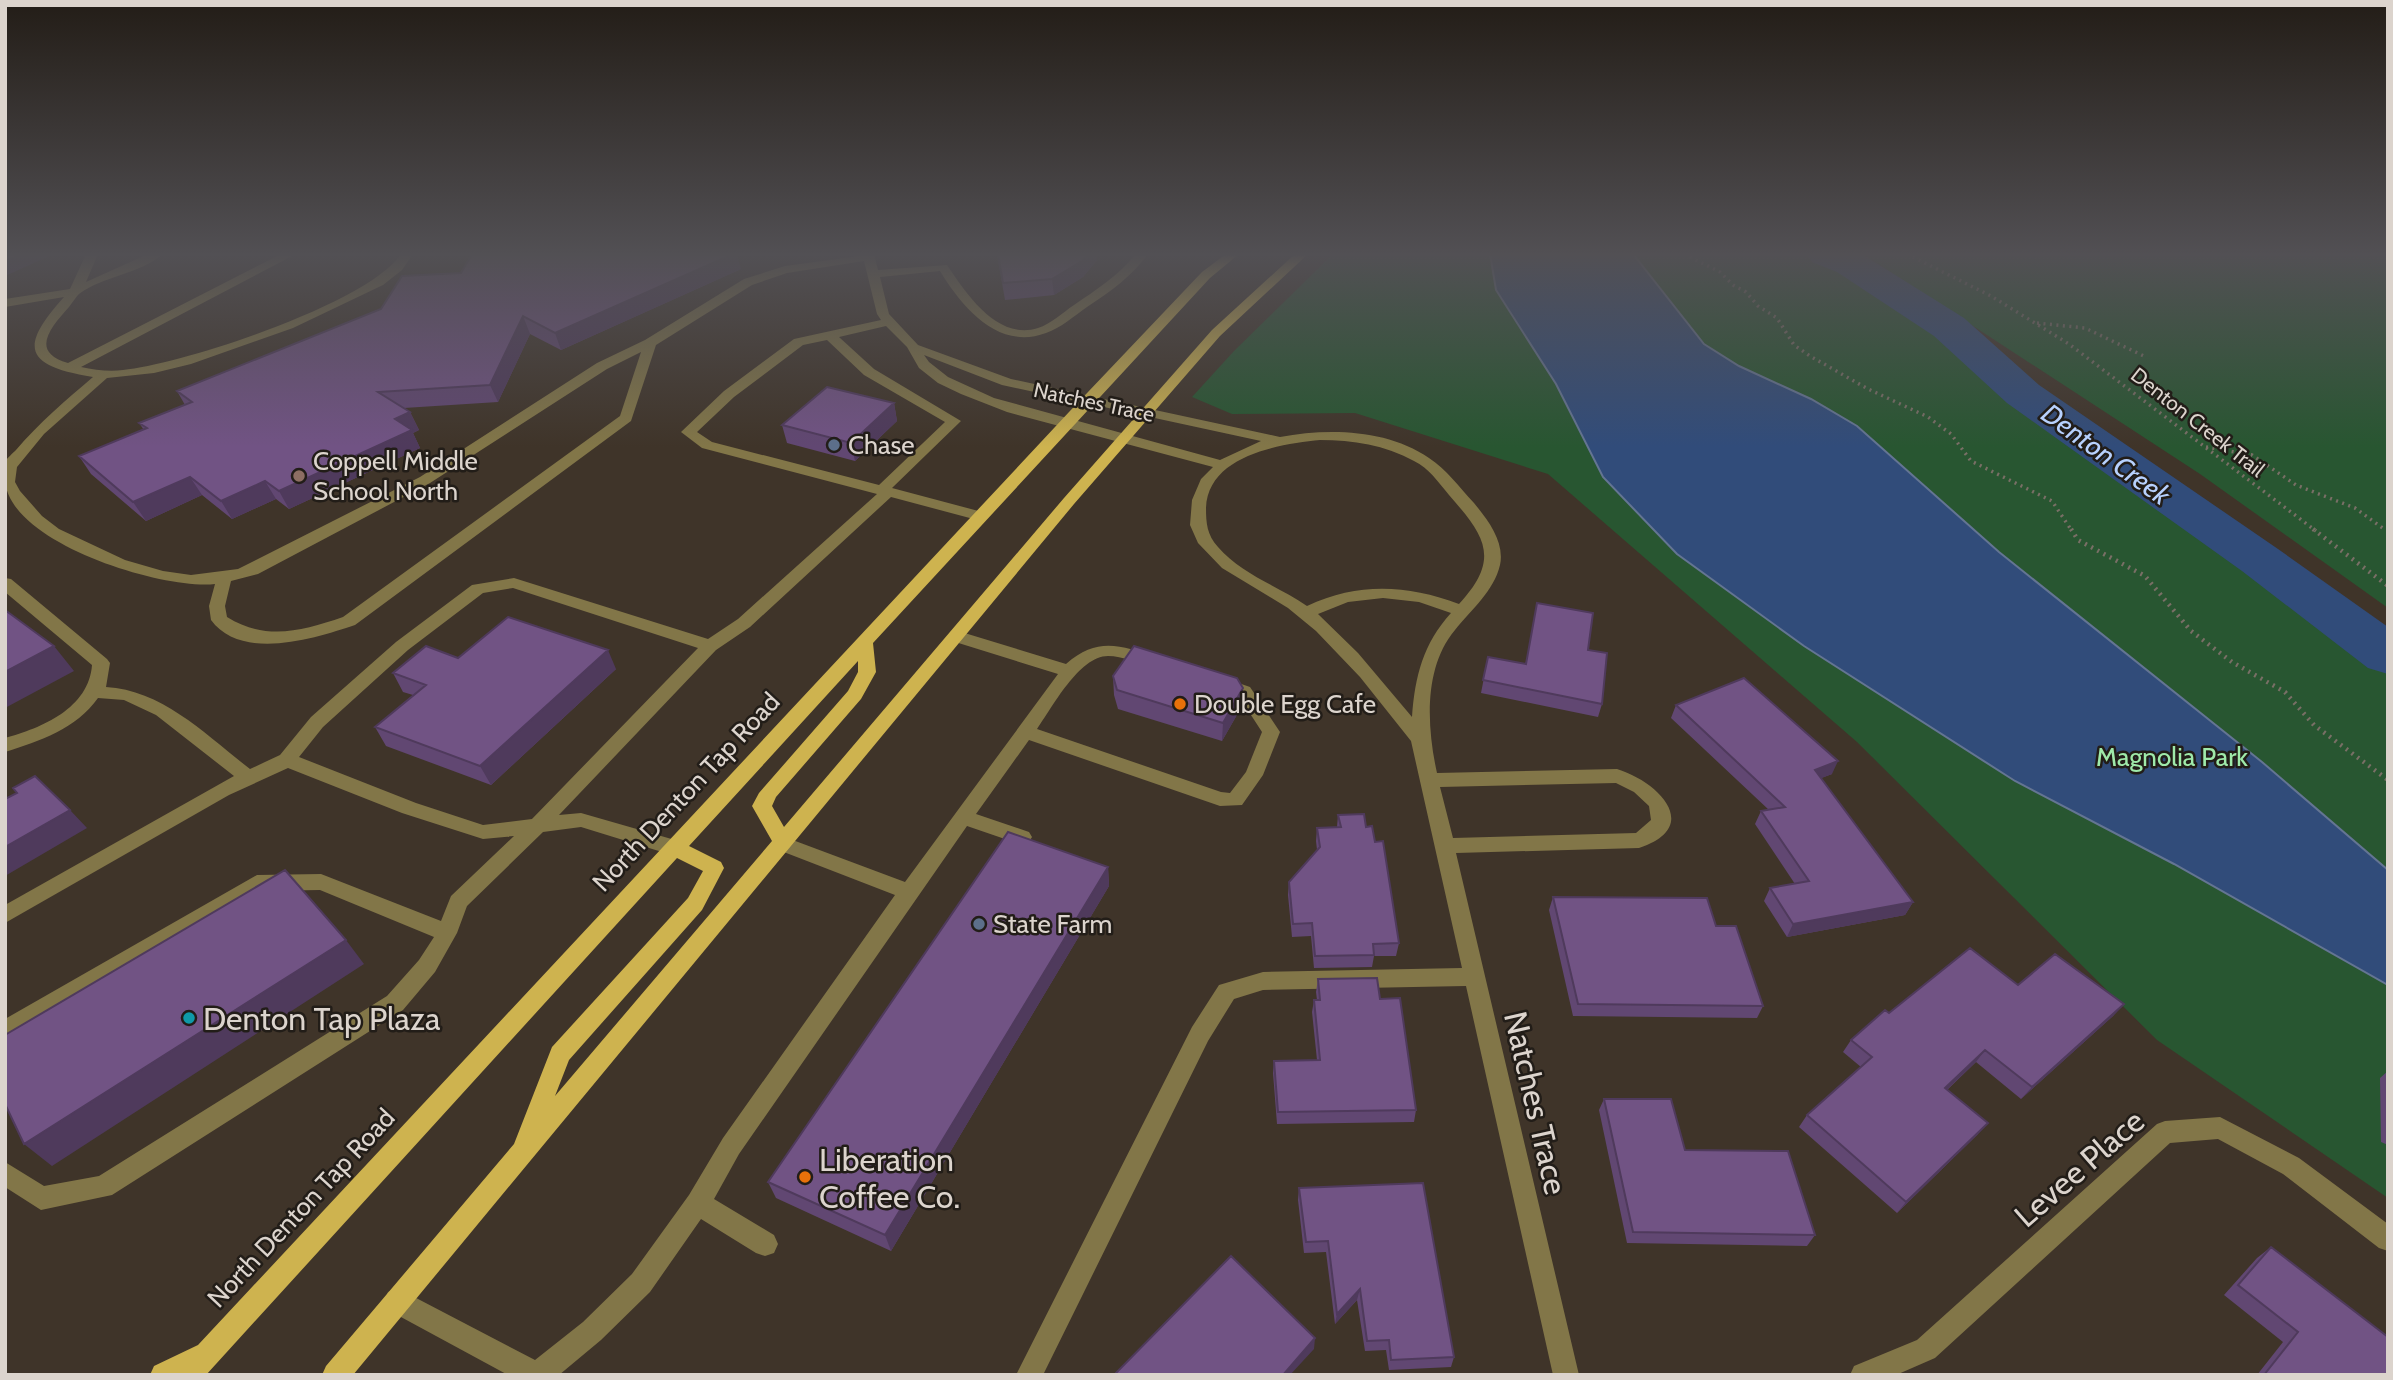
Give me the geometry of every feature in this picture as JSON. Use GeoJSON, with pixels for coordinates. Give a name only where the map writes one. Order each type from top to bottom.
{"type":"FeatureCollection","features":[{"type":"Feature","properties":{"kind":"main road","name":"North Denton Tap Road"},"geometry":{"type":"LineString","coordinates":[[188,1375],[1165,318]]}},
{"type":"Feature","properties":{"kind":"main road"},"geometry":{"type":"LineString","coordinates":[[335,1375],[1124,438],[1232,318]]}},
{"type":"Feature","properties":{"kind":"main road"},"geometry":{"type":"LineString","coordinates":[[783,844],[762,806],[768,793],[855,695],[867,672],[865,643]]}},
{"type":"Feature","properties":{"kind":"main road"},"geometry":{"type":"LineString","coordinates":[[520,1156],[560,1054],[695,904],[709,881],[713,868],[675,848]]}},
{"type":"Feature","properties":{"kind":"main road"},"geometry":{"type":"LineString","coordinates":[[163,1375],[208,1354]]}},
{"type":"Feature","properties":{"kind":"street"},"geometry":{"type":"LineString","coordinates":[[53,318],[39,341],[41,352],[47,361],[69,368],[105,373],[145,371],[249,341],[299,318]]}},
{"type":"Feature","properties":{"kind":"street"},"geometry":{"type":"LineString","coordinates":[[69,368],[165,318]]}},
{"type":"Feature","properties":{"kind":"street"},"geometry":{"type":"LineString","coordinates":[[105,373],[39,431],[10,466],[8,482],[24,507],[66,540],[120,564],[183,579],[224,578],[252,570],[425,480],[602,366],[650,343],[690,318]]}},
{"type":"Feature","properties":{"kind":"street","name":"Natches Trace"},"geometry":{"type":"LineString","coordinates":[[887,318],[913,347],[923,364],[942,378],[980,397],[1223,465]]}},
{"type":"Feature","properties":{"kind":"street"},"geometry":{"type":"LineString","coordinates":[[984,318],[1007,330],[1035,332],[1063,318]]}},
{"type":"Feature","properties":{"kind":"street"},"geometry":{"type":"LineString","coordinates":[[888,322],[799,342],[729,394],[688,432],[707,445],[981,516]]}},
{"type":"Feature","properties":{"kind":"street"},"geometry":{"type":"LineString","coordinates":[[5,1173],[41,1198],[103,1186],[395,1003],[427,966],[447,933],[458,902],[539,824],[710,646],[744,623],[885,491],[954,421],[869,372],[830,335]]}},
{"type":"Feature","properties":{"kind":"street"},"geometry":{"type":"LineString","coordinates":[[224,578],[217,606],[219,620],[234,632],[252,638],[299,639],[349,621],[626,418],[650,343]]}},
{"type":"Feature","properties":{"kind":"street","name":"Natches Trace"},"geometry":{"type":"LineString","coordinates":[[913,347],[942,355],[969,369],[1007,382],[1279,441]]}},
{"type":"Feature","properties":{"kind":"street","name":"Natches Trace"},"geometry":{"type":"LineString","coordinates":[[1420,739],[1369,676],[1306,612],[1246,578],[1215,555],[1199,529],[1196,502],[1208,478],[1232,458],[1264,444],[1303,436],[1345,436],[1385,444],[1422,459],[1464,502],[1493,548],[1490,570],[1480,594],[1461,611],[1434,648],[1422,694],[1420,739],[1566,1375]]}},
{"type":"Feature","properties":{"kind":"street"},"geometry":{"type":"LineString","coordinates":[[5,583],[101,663],[99,684],[74,713],[39,736],[5,745]]}},
{"type":"Feature","properties":{"kind":"street"},"geometry":{"type":"LineString","coordinates":[[5,915],[248,777],[287,760],[317,722],[402,646],[478,589],[514,583],[710,646]]}},
{"type":"Feature","properties":{"kind":"street"},"geometry":{"type":"LineString","coordinates":[[1306,612],[1332,599],[1363,592],[1396,592],[1419,596],[1461,611]]}},
{"type":"Feature","properties":{"kind":"street"},"geometry":{"type":"LineString","coordinates":[[958,637],[1069,671]]}},
{"type":"Feature","properties":{"kind":"street"},"geometry":{"type":"LineString","coordinates":[[397,1301],[536,1375],[592,1331],[641,1283],[698,1203],[731,1146],[962,817],[1069,671],[1087,653],[1104,649],[1172,668]]}},
{"type":"Feature","properties":{"kind":"street"},"geometry":{"type":"LineString","coordinates":[[1026,732],[1220,799],[1235,800],[1254,775],[1271,732],[1244,691],[1208,679]]}},
{"type":"Feature","properties":{"kind":"street"},"geometry":{"type":"LineString","coordinates":[[93,692],[127,694],[162,711],[248,777]]}},
{"type":"Feature","properties":{"kind":"street"},"geometry":{"type":"LineString","coordinates":[[287,760],[409,808],[483,832],[581,820],[675,848]]}},
{"type":"Feature","properties":{"kind":"street"},"geometry":{"type":"LineString","coordinates":[[1430,780],[1617,776],[1644,787],[1660,807],[1658,827],[1639,840],[1445,846]]}},
{"type":"Feature","properties":{"kind":"street"},"geometry":{"type":"LineString","coordinates":[[962,817],[1022,837]]}},
{"type":"Feature","properties":{"kind":"street"},"geometry":{"type":"LineString","coordinates":[[783,844],[909,892]]}},
{"type":"Feature","properties":{"kind":"street"},"geometry":{"type":"LineString","coordinates":[[5,1031],[257,883],[321,882],[447,933]]}},
{"type":"Feature","properties":{"kind":"street"},"geometry":{"type":"LineString","coordinates":[[1029,1375],[1199,1034],[1227,992],[1263,981],[1475,977]]}},
{"type":"Feature","properties":{"kind":"street","name":"Levee Place"},"geometry":{"type":"LineString","coordinates":[[1863,1375],[1926,1349],[2165,1132],[2220,1128],[2291,1166],[2388,1239]]}},
{"type":"Feature","properties":{"kind":"street"},"geometry":{"type":"LineString","coordinates":[[698,1203],[765,1244]]}},
{"type":"Feature","properties":{"kind":"path"},"geometry":{"type":"LineString","coordinates":[[1777,318],[1794,345],[1810,356],[1868,389],[1928,417],[1951,434],[1971,461],[2052,501],[2078,540],[2145,576],[2191,631],[2232,662],[2285,692],[2314,726],[2388,780]]}},
{"type":"Feature","properties":{"kind":"path","name":"Denton Creek Trail"},"geometry":{"type":"LineString","coordinates":[[2027,318],[2095,362],[2388,586]]}},
{"type":"Feature","properties":{"kind":"path"},"geometry":{"type":"LineString","coordinates":[[2036,323],[2085,328],[2146,357]]}},
{"type":"Feature","properties":{"kind":"path"},"geometry":{"type":"LineString","coordinates":[[2205,447],[2252,455],[2296,485],[2355,508],[2384,529]]}},
{"type":"Feature","properties":{"kind":"green space","name":"Magnolia Park"},"geometry":{"type":"Polygon","coordinates":[[[1267,318],[1936,318],[1949,327],[2023,395],[2260,560],[2388,655],[2388,1198],[2157,1040],[1857,742],[1548,474],[1355,413],[1232,414],[1192,397],[1267,318]]]}},
{"type":"Feature","properties":{"kind":"green space"},"geometry":{"type":"Polygon","coordinates":[[[1962,318],[2388,318],[2388,608],[2200,474],[1962,318]]]}},
{"type":"Feature","properties":{"kind":"water"},"geometry":{"type":"Polygon","coordinates":[[[1514,318],[1684,318],[1704,344],[1739,366],[1811,399],[1857,426],[1999,552],[2262,762],[2388,870],[2388,985],[2174,864],[2015,781],[1804,646],[1677,554],[1603,477],[1556,384],[1514,318]]]}},
{"type":"Feature","properties":{"kind":"building"},"geometry":{"type":"Polygon","coordinates":[[[358,318],[522,318],[490,385],[378,392],[410,412],[395,419],[412,430],[279,491],[265,481],[221,501],[190,477],[133,502],[79,456],[147,428],[139,423],[192,402],[177,391],[358,318]]]}},
{"type":"Feature","properties":{"kind":"building"},"geometry":{"type":"Polygon","coordinates":[[[528,318],[588,318],[555,333],[528,318]]]}},
{"type":"Feature","properties":{"kind":"building"},"geometry":{"type":"Polygon","coordinates":[[[827,387],[894,403],[851,443],[782,425],[827,387]]]}},
{"type":"Feature","properties":{"kind":"building"},"geometry":{"type":"Polygon","coordinates":[[[1537,603],[1593,613],[1588,650],[1607,653],[1602,704],[1483,680],[1488,657],[1526,664],[1537,603]]]}},
{"type":"Feature","properties":{"kind":"building"},"geometry":{"type":"Polygon","coordinates":[[[5,610],[54,646],[5,672],[5,610]]]}},
{"type":"Feature","properties":{"kind":"building"},"geometry":{"type":"Polygon","coordinates":[[[508,617],[608,650],[480,766],[375,727],[426,685],[393,673],[426,646],[458,658],[508,617]]]}},
{"type":"Feature","properties":{"kind":"building"},"geometry":{"type":"Polygon","coordinates":[[[1134,646],[1237,678],[1243,688],[1223,723],[1117,690],[1113,676],[1134,646]]]}},
{"type":"Feature","properties":{"kind":"building"},"geometry":{"type":"Polygon","coordinates":[[[1744,678],[1838,761],[1815,770],[1913,902],[1793,924],[1770,888],[1809,881],[1761,811],[1785,807],[1676,705],[1744,678]]]}},
{"type":"Feature","properties":{"kind":"building"},"geometry":{"type":"Polygon","coordinates":[[[35,776],[70,810],[5,847],[5,799],[17,793],[13,788],[35,776]]]}},
{"type":"Feature","properties":{"kind":"building"},"geometry":{"type":"Polygon","coordinates":[[[1364,814],[1366,827],[1372,826],[1375,842],[1383,841],[1399,943],[1373,944],[1374,955],[1315,956],[1312,923],[1293,924],[1289,882],[1320,847],[1317,828],[1341,827],[1338,815],[1364,814]]]}},
{"type":"Feature","properties":{"kind":"building"},"geometry":{"type":"Polygon","coordinates":[[[1008,832],[1108,867],[885,1235],[768,1182],[1008,832]]]}},
{"type":"Feature","properties":{"kind":"building","name":"Denton Tap Plaza"},"geometry":{"type":"Polygon","coordinates":[[[285,870],[346,940],[24,1144],[5,1104],[5,1035],[285,870]]]}},
{"type":"Feature","properties":{"kind":"building"},"geometry":{"type":"Polygon","coordinates":[[[1553,897],[1707,898],[1716,926],[1736,926],[1763,1006],[1578,1004],[1553,897]]]}},
{"type":"Feature","properties":{"kind":"building"},"geometry":{"type":"Polygon","coordinates":[[[1970,948],[2018,985],[2055,954],[2124,1004],[2032,1087],[1985,1050],[1945,1088],[1988,1123],[1906,1202],[1807,1115],[1872,1057],[1851,1040],[1885,1010],[1889,1013],[1970,948]]]}},
{"type":"Feature","properties":{"kind":"building"},"geometry":{"type":"Polygon","coordinates":[[[1377,978],[1380,999],[1400,998],[1416,1110],[1278,1112],[1274,1061],[1320,1060],[1314,1000],[1320,1000],[1318,979],[1377,978]]]}},
{"type":"Feature","properties":{"kind":"building"},"geometry":{"type":"Polygon","coordinates":[[[1604,1099],[1671,1099],[1685,1150],[1788,1151],[1815,1235],[1633,1232],[1604,1099]]]}},
{"type":"Feature","properties":{"kind":"building"},"geometry":{"type":"Polygon","coordinates":[[[1423,1183],[1454,1357],[1391,1360],[1389,1340],[1367,1341],[1360,1289],[1337,1314],[1328,1241],[1306,1242],[1299,1188],[1423,1183]]]}},
{"type":"Feature","properties":{"kind":"building"},"geometry":{"type":"Polygon","coordinates":[[[2271,1247],[2388,1337],[2388,1375],[2264,1375],[2298,1332],[2238,1285],[2271,1247]]]}},
{"type":"Feature","properties":{"kind":"building"},"geometry":{"type":"Polygon","coordinates":[[[1231,1256],[1315,1338],[1283,1375],[1114,1375],[1231,1256]]]}},
{"type":"Feature","properties":{"kind":"waterway","name":"Denton Creek"},"geometry":{"type":"LineString","coordinates":[[1936,318],[1949,327],[2023,394],[2260,560],[2388,655]]}},
{"type":"Feature","properties":{"kind":"place","name":"Chase"},"geometry":{"type":"Point","coordinates":[834,445]}},
{"type":"Feature","properties":{"kind":"place","name":"Coppell Middle School North"},"geometry":{"type":"Point","coordinates":[299,476]}},
{"type":"Feature","properties":{"kind":"place","name":"Double Egg Cafe"},"geometry":{"type":"Point","coordinates":[1180,704]}},
{"type":"Feature","properties":{"kind":"place","name":"State Farm"},"geometry":{"type":"Point","coordinates":[979,924]}},
{"type":"Feature","properties":{"kind":"place","name":"Denton Tap Plaza"},"geometry":{"type":"Point","coordinates":[189,1018]}},
{"type":"Feature","properties":{"kind":"place","name":"Liberation Coffee Co."},"geometry":{"type":"Point","coordinates":[805,1177]}}]}
